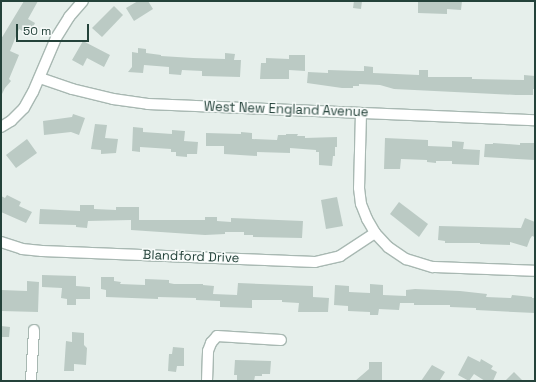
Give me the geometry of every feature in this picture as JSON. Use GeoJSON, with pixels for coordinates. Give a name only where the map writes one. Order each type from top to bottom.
{"type":"FeatureCollection","features":[{"type":"Feature","properties":{"kind":"street"},"geometry":{"type":"LineString","coordinates":[[1,127],[11,121],[24,108],[40,78],[56,38],[69,18],[83,1]]}},
{"type":"Feature","properties":{"kind":"street","name":"West New England Avenue"},"geometry":{"type":"LineString","coordinates":[[40,78],[72,89],[113,99],[148,104],[535,120]]}},
{"type":"Feature","properties":{"kind":"street"},"geometry":{"type":"LineString","coordinates":[[361,113],[359,188],[364,211],[375,233],[396,254],[424,266],[535,271]]}},
{"type":"Feature","properties":{"kind":"street","name":"Blandford Drive"},"geometry":{"type":"LineString","coordinates":[[1,242],[22,249],[42,251],[315,262],[340,256],[375,233]]}},
{"type":"Feature","properties":{"kind":"street"},"geometry":{"type":"LineString","coordinates":[[31,381],[34,330]]}},
{"type":"Feature","properties":{"kind":"street"},"geometry":{"type":"LineString","coordinates":[[207,381],[209,347],[213,339],[217,336],[281,340]]}},
{"type":"Feature","properties":{"kind":"building"},"geometry":{"type":"Polygon","coordinates":[[[24,1],[38,1],[28,19],[35,23],[29,35],[19,29],[10,51],[19,55],[9,79],[11,81],[1,96],[1,39],[24,1]]]}},
{"type":"Feature","properties":{"kind":"building"},"geometry":{"type":"Polygon","coordinates":[[[138,1],[148,1],[153,9],[134,21],[126,8],[138,1]]]}},
{"type":"Feature","properties":{"kind":"building"},"geometry":{"type":"Polygon","coordinates":[[[354,1],[362,1],[361,9],[353,8],[354,1]]]}},
{"type":"Feature","properties":{"kind":"building"},"geometry":{"type":"Polygon","coordinates":[[[418,1],[462,1],[461,10],[447,9],[447,14],[418,13],[418,1]]]}},
{"type":"Feature","properties":{"kind":"building"},"geometry":{"type":"Polygon","coordinates":[[[114,6],[123,15],[102,37],[92,28],[114,6]]]}},
{"type":"Feature","properties":{"kind":"building"},"geometry":{"type":"Polygon","coordinates":[[[83,41],[110,55],[104,67],[87,58],[83,66],[72,60],[83,41]]]}},
{"type":"Feature","properties":{"kind":"building"},"geometry":{"type":"Polygon","coordinates":[[[138,48],[146,49],[146,53],[161,56],[193,58],[225,59],[225,53],[235,54],[234,60],[241,60],[240,77],[202,76],[202,71],[182,70],[181,75],[169,74],[169,67],[144,65],[143,73],[128,72],[132,67],[132,52],[138,53],[138,48]]]}},
{"type":"Feature","properties":{"kind":"building"},"geometry":{"type":"Polygon","coordinates":[[[289,55],[305,55],[305,71],[289,70],[289,79],[260,79],[261,63],[266,63],[266,58],[289,59],[289,55]]]}},
{"type":"Feature","properties":{"kind":"building"},"geometry":{"type":"Polygon","coordinates":[[[364,66],[373,67],[373,73],[419,75],[419,70],[428,70],[428,77],[472,77],[472,79],[524,80],[524,75],[535,76],[535,89],[533,89],[533,95],[516,95],[394,89],[380,85],[359,84],[359,86],[353,86],[353,88],[342,88],[307,83],[308,72],[328,73],[328,70],[364,71],[364,66]]]}},
{"type":"Feature","properties":{"kind":"building"},"geometry":{"type":"Polygon","coordinates":[[[73,114],[85,118],[79,135],[71,132],[44,135],[43,121],[72,117],[73,114]]]}},
{"type":"Feature","properties":{"kind":"building"},"geometry":{"type":"Polygon","coordinates":[[[95,124],[107,125],[105,138],[118,139],[116,153],[101,154],[101,150],[91,149],[95,124]]]}},
{"type":"Feature","properties":{"kind":"building"},"geometry":{"type":"Polygon","coordinates":[[[133,127],[143,128],[143,132],[172,134],[172,130],[185,131],[184,141],[198,142],[197,154],[187,154],[187,157],[176,156],[176,152],[171,152],[171,149],[140,147],[140,152],[132,151],[133,127]]]}},
{"type":"Feature","properties":{"kind":"building"},"geometry":{"type":"Polygon","coordinates":[[[241,132],[252,133],[252,139],[277,140],[278,135],[286,134],[298,134],[297,136],[305,136],[305,138],[337,137],[337,147],[335,147],[335,156],[333,156],[332,166],[319,165],[319,152],[316,152],[316,150],[290,148],[290,153],[257,152],[257,156],[224,154],[224,146],[206,146],[206,133],[241,134],[241,132]]]}},
{"type":"Feature","properties":{"kind":"building"},"geometry":{"type":"Polygon","coordinates":[[[385,138],[428,140],[428,146],[452,147],[452,141],[464,142],[463,149],[480,150],[479,165],[452,164],[452,161],[436,161],[436,163],[427,162],[427,160],[401,159],[400,169],[384,169],[385,138]]]}},
{"type":"Feature","properties":{"kind":"building"},"geometry":{"type":"Polygon","coordinates":[[[27,139],[37,153],[16,168],[6,155],[27,139]]]}},
{"type":"Feature","properties":{"kind":"building"},"geometry":{"type":"Polygon","coordinates":[[[493,143],[520,145],[520,143],[535,143],[535,160],[484,157],[485,144],[493,143]]]}},
{"type":"Feature","properties":{"kind":"building"},"geometry":{"type":"Polygon","coordinates":[[[7,195],[21,202],[19,206],[32,212],[26,223],[1,212],[1,196],[5,198],[7,195]]]}},
{"type":"Feature","properties":{"kind":"building"},"geometry":{"type":"Polygon","coordinates":[[[337,197],[343,226],[326,229],[321,200],[337,197]]]}},
{"type":"Feature","properties":{"kind":"building"},"geometry":{"type":"Polygon","coordinates":[[[399,202],[428,224],[419,237],[390,214],[399,202]]]}},
{"type":"Feature","properties":{"kind":"building"},"geometry":{"type":"Polygon","coordinates":[[[80,205],[94,205],[94,209],[116,210],[116,207],[139,207],[139,220],[205,220],[205,217],[217,217],[217,221],[231,222],[231,218],[303,221],[302,238],[253,237],[253,235],[244,235],[244,232],[225,232],[225,234],[205,235],[131,230],[131,220],[88,221],[87,228],[76,227],[76,225],[39,224],[40,209],[80,211],[80,205]]]}},
{"type":"Feature","properties":{"kind":"building"},"geometry":{"type":"Polygon","coordinates":[[[525,218],[535,222],[535,237],[532,236],[527,247],[510,242],[510,245],[445,243],[445,241],[438,240],[439,226],[521,228],[525,218]]]}},
{"type":"Feature","properties":{"kind":"building"},"geometry":{"type":"Polygon","coordinates":[[[42,275],[76,276],[76,286],[90,287],[90,299],[76,299],[76,305],[67,305],[67,299],[61,298],[62,288],[42,287],[42,275]]]}},
{"type":"Feature","properties":{"kind":"building"},"geometry":{"type":"Polygon","coordinates":[[[101,277],[114,277],[114,281],[121,282],[120,284],[145,285],[145,279],[169,280],[169,283],[174,284],[203,284],[214,286],[213,294],[237,295],[238,283],[313,286],[313,297],[329,298],[328,312],[298,312],[299,303],[282,302],[282,300],[252,300],[252,308],[220,307],[220,301],[196,300],[196,298],[158,297],[158,299],[106,297],[106,290],[101,289],[101,277]]]}},
{"type":"Feature","properties":{"kind":"building"},"geometry":{"type":"Polygon","coordinates":[[[27,281],[39,282],[38,312],[1,311],[1,290],[27,291],[27,281]]]}},
{"type":"Feature","properties":{"kind":"building"},"geometry":{"type":"Polygon","coordinates":[[[370,284],[383,285],[383,295],[406,296],[406,290],[415,289],[487,294],[486,297],[511,298],[512,295],[532,297],[535,298],[535,313],[476,310],[476,308],[450,307],[450,305],[414,305],[414,303],[400,303],[399,310],[379,309],[378,315],[370,315],[370,312],[348,311],[348,306],[334,305],[335,285],[349,286],[349,292],[370,293],[370,284]]]}},
{"type":"Feature","properties":{"kind":"building"},"geometry":{"type":"Polygon","coordinates":[[[1,326],[10,327],[9,337],[1,337],[1,326]]]}},
{"type":"Feature","properties":{"kind":"building"},"geometry":{"type":"Polygon","coordinates":[[[72,332],[84,333],[84,345],[87,348],[86,365],[74,364],[74,371],[64,371],[66,341],[72,342],[72,332]]]}},
{"type":"Feature","properties":{"kind":"building"},"geometry":{"type":"Polygon","coordinates":[[[173,347],[184,348],[184,366],[177,366],[176,372],[168,371],[169,354],[172,354],[173,347]]]}},
{"type":"Feature","properties":{"kind":"building"},"geometry":{"type":"Polygon","coordinates":[[[468,356],[480,362],[481,359],[493,366],[491,369],[497,372],[493,381],[485,381],[474,374],[469,381],[458,375],[468,356]]]}},
{"type":"Feature","properties":{"kind":"building"},"geometry":{"type":"Polygon","coordinates":[[[235,360],[271,361],[270,374],[255,376],[254,381],[237,381],[237,375],[234,375],[235,360]]]}},
{"type":"Feature","properties":{"kind":"building"},"geometry":{"type":"Polygon","coordinates":[[[369,362],[382,362],[382,381],[355,381],[369,369],[369,362]]]}},
{"type":"Feature","properties":{"kind":"building"},"geometry":{"type":"Polygon","coordinates":[[[432,365],[445,372],[440,380],[442,381],[421,381],[432,365]]]}},
{"type":"Feature","properties":{"kind":"building"},"geometry":{"type":"Polygon","coordinates":[[[514,372],[523,381],[505,381],[514,372]]]}}]}
